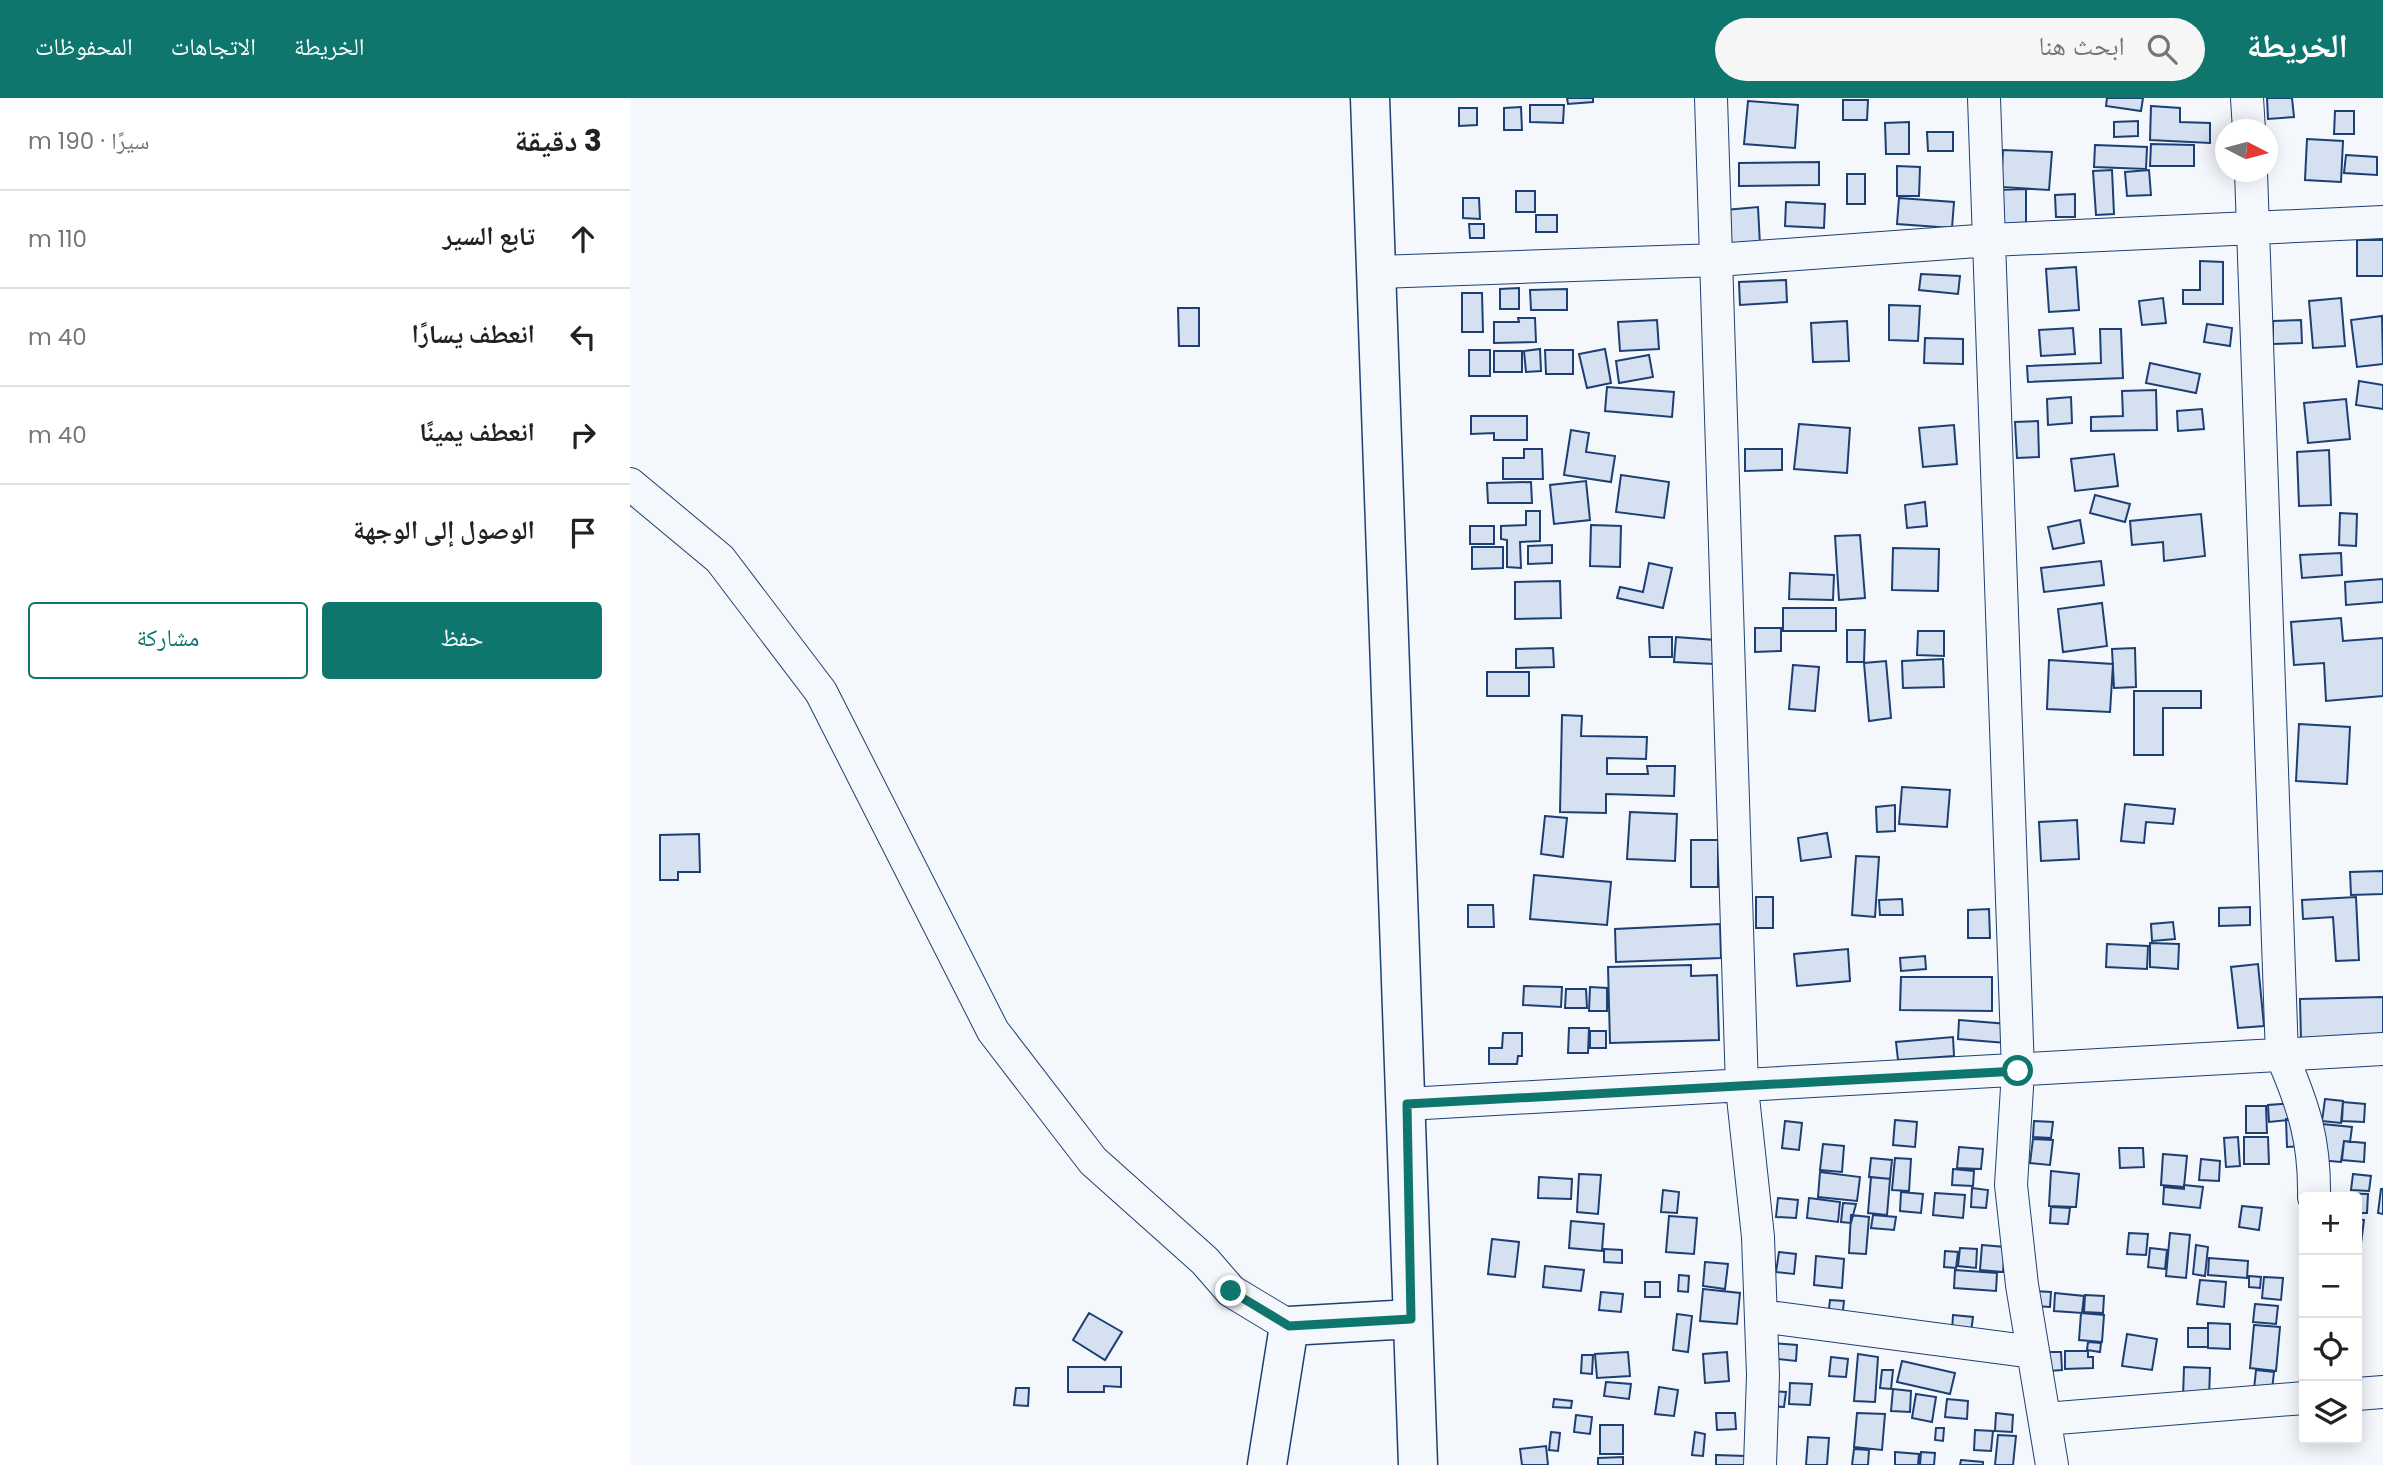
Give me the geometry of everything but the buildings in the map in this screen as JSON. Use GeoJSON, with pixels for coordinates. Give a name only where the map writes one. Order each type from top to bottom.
{"type":"FeatureCollection","features":[{"type":"Feature","properties":{"kind":"street"},"geometry":{"type":"LineString","coordinates":[[1370,98],[1379,272],[1407,1104],[1411,1319],[1418,1465]]}},
{"type":"Feature","properties":{"kind":"street"},"geometry":{"type":"LineString","coordinates":[[1711,98],[1742,1087],[1758,1237],[1761,1316],[1763,1375],[1760,1465]]}},
{"type":"Feature","properties":{"kind":"street"},"geometry":{"type":"LineString","coordinates":[[1984,98],[2018,1071],[2011,1185],[2033,1352],[2052,1465]]}},
{"type":"Feature","properties":{"kind":"street"},"geometry":{"type":"LineString","coordinates":[[2247,98],[2248,119]]}},
{"type":"Feature","properties":{"kind":"street"},"geometry":{"type":"LineString","coordinates":[[2251,182],[2282,1056],[2305,1109],[2314,1166],[2314,1192]]}},
{"type":"Feature","properties":{"kind":"street"},"geometry":{"type":"LineString","coordinates":[[1379,272],[1717,260],[1991,240],[2383,222]]}},
{"type":"Feature","properties":{"kind":"street"},"geometry":{"type":"LineString","coordinates":[[630,484],[720,559],[821,692],[993,1031],[1093,1161],[1205,1261],[1231,1291],[1289,1326],[1411,1319]]}},
{"type":"Feature","properties":{"kind":"street"},"geometry":{"type":"LineString","coordinates":[[1407,1104],[2383,1049]]}},
{"type":"Feature","properties":{"kind":"street"},"geometry":{"type":"LineString","coordinates":[[1761,1316],[2033,1352]]}},
{"type":"Feature","properties":{"kind":"street"},"geometry":{"type":"LineString","coordinates":[[1266,1465],[1289,1326]]}},
{"type":"Feature","properties":{"kind":"street"},"geometry":{"type":"LineString","coordinates":[[2362,1394],[2383,1392]]}},
{"type":"Feature","properties":{"kind":"street"},"geometry":{"type":"LineString","coordinates":[[2045,1419],[2299,1393]]}},
{"type":"Feature","properties":{"kind":"route"},"geometry":{"type":"LineString","coordinates":[[1231,1291],[1289,1326],[1411,1319],[1407,1104],[2018,1071]]}}]}
